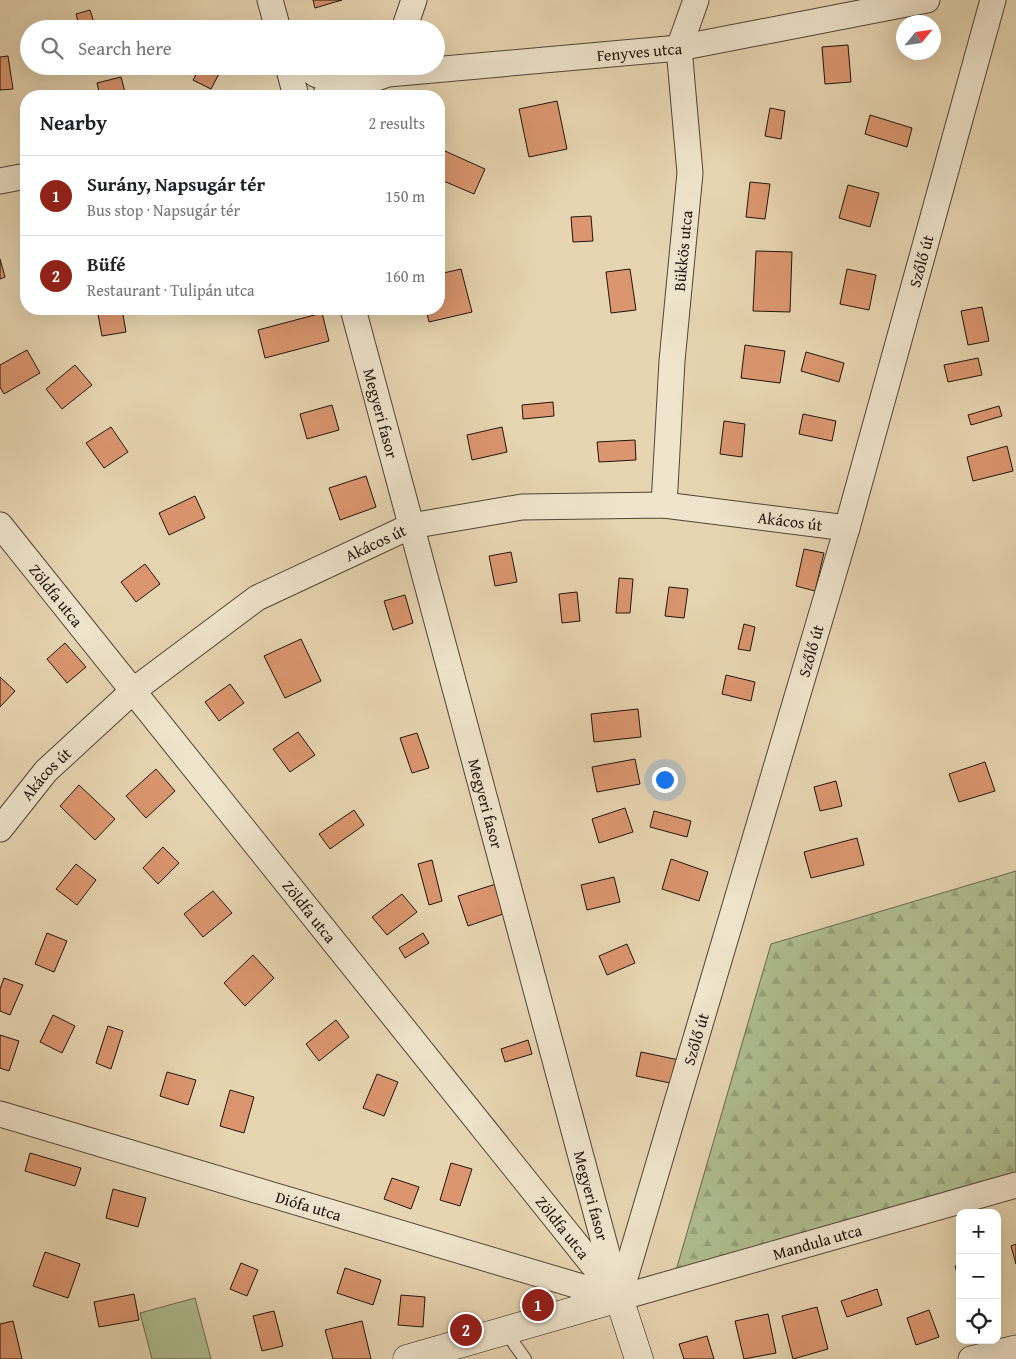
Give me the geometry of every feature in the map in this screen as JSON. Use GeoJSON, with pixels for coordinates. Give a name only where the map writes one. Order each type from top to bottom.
{"type":"FeatureCollection","features":[{"type":"Feature","properties":{"kind":"street"},"geometry":{"type":"LineString","coordinates":[[270,0],[276,20]]}},
{"type":"Feature","properties":{"kind":"street"},"geometry":{"type":"LineString","coordinates":[[407,20],[414,0]]}},
{"type":"Feature","properties":{"kind":"street","name":"Bükkös utca"},"geometry":{"type":"LineString","coordinates":[[664,505],[672,362],[690,173],[679,48],[696,0]]}},
{"type":"Feature","properties":{"kind":"street","name":"Fenyves utca"},"geometry":{"type":"LineString","coordinates":[[445,66],[679,48],[927,0]]}},
{"type":"Feature","properties":{"kind":"street","name":"Szőlő út"},"geometry":{"type":"LineString","coordinates":[[619,1298],[847,528],[993,0]]}},
{"type":"Feature","properties":{"kind":"street"},"geometry":{"type":"LineString","coordinates":[[290,75],[294,90]]}},
{"type":"Feature","properties":{"kind":"street"},"geometry":{"type":"LineString","coordinates":[[317,75],[349,88]]}},
{"type":"Feature","properties":{"kind":"street","name":"Fenyves utca"},"geometry":{"type":"LineString","coordinates":[[343,90],[379,75]]}},
{"type":"Feature","properties":{"kind":"street"},"geometry":{"type":"LineString","coordinates":[[0,181],[20,177]]}},
{"type":"Feature","properties":{"kind":"street","name":"Megyeri fasor"},"geometry":{"type":"LineString","coordinates":[[355,315],[619,1298]]}},
{"type":"Feature","properties":{"kind":"street","name":"Akácos út"},"geometry":{"type":"LineString","coordinates":[[0,828],[46,771],[134,690],[257,598],[411,526],[522,507],[664,505],[847,528]]}},
{"type":"Feature","properties":{"kind":"street","name":"Zöldfa utca"},"geometry":{"type":"LineString","coordinates":[[0,525],[619,1298]]}},
{"type":"Feature","properties":{"kind":"street","name":"Diófa utca"},"geometry":{"type":"LineString","coordinates":[[0,1114],[619,1298]]}},
{"type":"Feature","properties":{"kind":"street","name":"Mandula utca"},"geometry":{"type":"LineString","coordinates":[[619,1298],[1016,1185]]}},
{"type":"Feature","properties":{"kind":"street"},"geometry":{"type":"LineString","coordinates":[[407,1359],[619,1298],[639,1359]]}},
{"type":"Feature","properties":{"kind":"street"},"geometry":{"type":"LineString","coordinates":[[971,1359],[1016,1348]]}},
{"type":"Feature","properties":{"kind":"lane"},"geometry":{"type":"LineString","coordinates":[[505,1331],[525,1359]]}},
{"type":"Feature","properties":{"kind":"green space"},"geometry":{"type":"Polygon","coordinates":[[[1016,871],[1016,1182],[670,1291],[771,944],[1016,871]]]}},
{"type":"Feature","properties":{"kind":"green space"},"geometry":{"type":"Polygon","coordinates":[[[195,1298],[211,1359],[152,1359],[140,1313],[195,1298]]]}},
{"type":"Feature","properties":{"kind":"building"},"geometry":{"type":"Polygon","coordinates":[[[313,0],[342,0],[315,8],[313,0]]]}},
{"type":"Feature","properties":{"kind":"building"},"geometry":{"type":"Polygon","coordinates":[[[90,10],[93,20],[78,20],[76,14],[90,10]]]}},
{"type":"Feature","properties":{"kind":"building"},"geometry":{"type":"Polygon","coordinates":[[[848,45],[851,82],[825,84],[822,47],[848,45]]]}},
{"type":"Feature","properties":{"kind":"building"},"geometry":{"type":"Polygon","coordinates":[[[8,56],[13,89],[0,90],[0,57],[8,56]]]}},
{"type":"Feature","properties":{"kind":"building"},"geometry":{"type":"Polygon","coordinates":[[[196,75],[218,75],[211,89],[193,80],[196,75]]]}},
{"type":"Feature","properties":{"kind":"building"},"geometry":{"type":"Polygon","coordinates":[[[121,77],[124,90],[99,90],[97,83],[121,77]]]}},
{"type":"Feature","properties":{"kind":"building"},"geometry":{"type":"Polygon","coordinates":[[[557,101],[567,149],[529,157],[519,109],[557,101]]]}},
{"type":"Feature","properties":{"kind":"building"},"geometry":{"type":"Polygon","coordinates":[[[770,108],[785,111],[781,139],[765,136],[770,108]]]}},
{"type":"Feature","properties":{"kind":"building"},"geometry":{"type":"Polygon","coordinates":[[[870,115],[912,128],[907,147],[865,134],[870,115]]]}},
{"type":"Feature","properties":{"kind":"building"},"geometry":{"type":"Polygon","coordinates":[[[445,151],[485,169],[474,194],[445,182],[445,151]]]}},
{"type":"Feature","properties":{"kind":"building"},"geometry":{"type":"Polygon","coordinates":[[[750,182],[770,184],[765,219],[746,217],[750,182]]]}},
{"type":"Feature","properties":{"kind":"building"},"geometry":{"type":"Polygon","coordinates":[[[848,185],[879,193],[870,227],[839,218],[848,185]]]}},
{"type":"Feature","properties":{"kind":"building"},"geometry":{"type":"Polygon","coordinates":[[[591,216],[593,241],[573,242],[571,217],[591,216]]]}},
{"type":"Feature","properties":{"kind":"building"},"geometry":{"type":"Polygon","coordinates":[[[756,251],[792,252],[790,312],[753,311],[756,251]]]}},
{"type":"Feature","properties":{"kind":"building"},"geometry":{"type":"Polygon","coordinates":[[[0,259],[5,277],[0,279],[0,259]]]}},
{"type":"Feature","properties":{"kind":"building"},"geometry":{"type":"Polygon","coordinates":[[[461,269],[472,312],[429,322],[427,315],[445,315],[445,273],[461,269]]]}},
{"type":"Feature","properties":{"kind":"building"},"geometry":{"type":"Polygon","coordinates":[[[630,269],[636,310],[611,313],[606,272],[630,269]]]}},
{"type":"Feature","properties":{"kind":"building"},"geometry":{"type":"Polygon","coordinates":[[[847,269],[876,275],[869,310],[840,304],[847,269]]]}},
{"type":"Feature","properties":{"kind":"building"},"geometry":{"type":"Polygon","coordinates":[[[982,307],[989,341],[968,345],[961,311],[982,307]]]}},
{"type":"Feature","properties":{"kind":"building"},"geometry":{"type":"Polygon","coordinates":[[[98,315],[123,315],[126,332],[102,336],[98,315]]]}},
{"type":"Feature","properties":{"kind":"building"},"geometry":{"type":"Polygon","coordinates":[[[314,315],[322,315],[329,341],[265,358],[258,330],[314,315]]]}},
{"type":"Feature","properties":{"kind":"building"},"geometry":{"type":"Polygon","coordinates":[[[745,345],[785,351],[780,383],[741,378],[745,345]]]}},
{"type":"Feature","properties":{"kind":"building"},"geometry":{"type":"Polygon","coordinates":[[[27,350],[40,373],[4,394],[0,387],[0,365],[27,350]]]}},
{"type":"Feature","properties":{"kind":"building"},"geometry":{"type":"Polygon","coordinates":[[[806,352],[844,363],[839,382],[801,371],[806,352]]]}},
{"type":"Feature","properties":{"kind":"building"},"geometry":{"type":"Polygon","coordinates":[[[978,358],[982,375],[948,382],[944,365],[978,358]]]}},
{"type":"Feature","properties":{"kind":"building"},"geometry":{"type":"Polygon","coordinates":[[[75,365],[92,385],[62,409],[46,389],[75,365]]]}},
{"type":"Feature","properties":{"kind":"building"},"geometry":{"type":"Polygon","coordinates":[[[553,402],[554,416],[523,419],[522,405],[553,402]]]}},
{"type":"Feature","properties":{"kind":"building"},"geometry":{"type":"Polygon","coordinates":[[[332,405],[339,430],[307,439],[300,414],[332,405]]]}},
{"type":"Feature","properties":{"kind":"building"},"geometry":{"type":"Polygon","coordinates":[[[999,406],[1002,416],[971,425],[968,415],[999,406]]]}},
{"type":"Feature","properties":{"kind":"building"},"geometry":{"type":"Polygon","coordinates":[[[803,414],[836,421],[832,441],[799,434],[803,414]]]}},
{"type":"Feature","properties":{"kind":"building"},"geometry":{"type":"Polygon","coordinates":[[[724,421],[745,424],[742,457],[720,454],[724,421]]]}},
{"type":"Feature","properties":{"kind":"building"},"geometry":{"type":"Polygon","coordinates":[[[111,427],[128,452],[104,468],[86,443],[111,427]]]}},
{"type":"Feature","properties":{"kind":"building"},"geometry":{"type":"Polygon","coordinates":[[[502,427],[507,452],[472,460],[467,435],[502,427]]]}},
{"type":"Feature","properties":{"kind":"building"},"geometry":{"type":"Polygon","coordinates":[[[635,440],[636,460],[599,462],[597,442],[635,440]]]}},
{"type":"Feature","properties":{"kind":"building"},"geometry":{"type":"Polygon","coordinates":[[[1007,446],[1013,471],[973,481],[967,457],[1007,446]]]}},
{"type":"Feature","properties":{"kind":"building"},"geometry":{"type":"Polygon","coordinates":[[[366,476],[376,507],[340,520],[329,488],[366,476]]]}},
{"type":"Feature","properties":{"kind":"building"},"geometry":{"type":"Polygon","coordinates":[[[195,496],[205,518],[169,535],[159,513],[195,496]]]}},
{"type":"Feature","properties":{"kind":"building"},"geometry":{"type":"Polygon","coordinates":[[[804,549],[824,553],[815,591],[796,586],[804,549]]]}},
{"type":"Feature","properties":{"kind":"building"},"geometry":{"type":"Polygon","coordinates":[[[511,552],[517,582],[495,586],[489,556],[511,552]]]}},
{"type":"Feature","properties":{"kind":"building"},"geometry":{"type":"Polygon","coordinates":[[[145,564],[160,584],[136,602],[121,582],[145,564]]]}},
{"type":"Feature","properties":{"kind":"building"},"geometry":{"type":"Polygon","coordinates":[[[619,578],[633,579],[630,613],[616,613],[619,578]]]}},
{"type":"Feature","properties":{"kind":"building"},"geometry":{"type":"Polygon","coordinates":[[[669,587],[688,589],[684,618],[665,616],[669,587]]]}},
{"type":"Feature","properties":{"kind":"building"},"geometry":{"type":"Polygon","coordinates":[[[577,592],[580,621],[562,623],[559,594],[577,592]]]}},
{"type":"Feature","properties":{"kind":"building"},"geometry":{"type":"Polygon","coordinates":[[[405,595],[413,623],[393,630],[384,601],[405,595]]]}},
{"type":"Feature","properties":{"kind":"building"},"geometry":{"type":"Polygon","coordinates":[[[744,624],[755,627],[750,651],[738,649],[744,624]]]}},
{"type":"Feature","properties":{"kind":"building"},"geometry":{"type":"Polygon","coordinates":[[[301,639],[321,681],[285,698],[264,656],[301,639]]]}},
{"type":"Feature","properties":{"kind":"building"},"geometry":{"type":"Polygon","coordinates":[[[65,643],[86,667],[67,683],[47,659],[65,643]]]}},
{"type":"Feature","properties":{"kind":"building"},"geometry":{"type":"Polygon","coordinates":[[[726,675],[755,682],[751,701],[722,694],[726,675]]]}},
{"type":"Feature","properties":{"kind":"building"},"geometry":{"type":"Polygon","coordinates":[[[0,677],[15,691],[0,707],[0,677]]]}},
{"type":"Feature","properties":{"kind":"building"},"geometry":{"type":"Polygon","coordinates":[[[230,684],[244,703],[219,721],[205,702],[230,684]]]}},
{"type":"Feature","properties":{"kind":"building"},"geometry":{"type":"Polygon","coordinates":[[[638,709],[641,737],[594,742],[591,714],[638,709]]]}},
{"type":"Feature","properties":{"kind":"building"},"geometry":{"type":"Polygon","coordinates":[[[298,732],[315,755],[290,772],[273,749],[298,732]]]}},
{"type":"Feature","properties":{"kind":"building"},"geometry":{"type":"Polygon","coordinates":[[[417,733],[429,768],[412,773],[400,738],[417,733]]]}},
{"type":"Feature","properties":{"kind":"building"},"geometry":{"type":"Polygon","coordinates":[[[635,759],[640,784],[597,792],[592,767],[635,759]]]}},
{"type":"Feature","properties":{"kind":"building"},"geometry":{"type":"Polygon","coordinates":[[[985,762],[995,791],[959,802],[949,774],[985,762]]]}},
{"type":"Feature","properties":{"kind":"building"},"geometry":{"type":"Polygon","coordinates":[[[156,769],[175,791],[146,818],[126,796],[156,769]]]}},
{"type":"Feature","properties":{"kind":"building"},"geometry":{"type":"Polygon","coordinates":[[[836,781],[842,806],[820,811],[814,787],[836,781]]]}},
{"type":"Feature","properties":{"kind":"building"},"geometry":{"type":"Polygon","coordinates":[[[79,785],[115,819],[95,840],[60,806],[79,785]]]}},
{"type":"Feature","properties":{"kind":"building"},"geometry":{"type":"Polygon","coordinates":[[[625,808],[633,832],[599,843],[592,819],[625,808]]]}},
{"type":"Feature","properties":{"kind":"building"},"geometry":{"type":"Polygon","coordinates":[[[354,810],[364,825],[330,849],[319,834],[354,810]]]}},
{"type":"Feature","properties":{"kind":"building"},"geometry":{"type":"Polygon","coordinates":[[[654,811],[691,821],[687,837],[650,827],[654,811]]]}},
{"type":"Feature","properties":{"kind":"building"},"geometry":{"type":"Polygon","coordinates":[[[857,838],[864,865],[811,878],[804,852],[857,838]]]}},
{"type":"Feature","properties":{"kind":"building"},"geometry":{"type":"Polygon","coordinates":[[[163,847],[179,863],[158,884],[143,868],[163,847]]]}},
{"type":"Feature","properties":{"kind":"building"},"geometry":{"type":"Polygon","coordinates":[[[671,859],[708,872],[699,901],[662,889],[671,859]]]}},
{"type":"Feature","properties":{"kind":"building"},"geometry":{"type":"Polygon","coordinates":[[[432,860],[442,901],[429,905],[418,864],[432,860]]]}},
{"type":"Feature","properties":{"kind":"building"},"geometry":{"type":"Polygon","coordinates":[[[76,864],[96,880],[77,905],[56,889],[76,864]]]}},
{"type":"Feature","properties":{"kind":"building"},"geometry":{"type":"Polygon","coordinates":[[[614,877],[620,902],[587,910],[581,885],[614,877]]]}},
{"type":"Feature","properties":{"kind":"building"},"geometry":{"type":"Polygon","coordinates":[[[496,884],[506,913],[468,926],[458,896],[496,884]]]}},
{"type":"Feature","properties":{"kind":"building"},"geometry":{"type":"Polygon","coordinates":[[[213,891],[232,913],[203,937],[184,914],[213,891]]]}},
{"type":"Feature","properties":{"kind":"building"},"geometry":{"type":"Polygon","coordinates":[[[402,894],[417,912],[387,935],[372,917],[402,894]]]}},
{"type":"Feature","properties":{"kind":"building"},"geometry":{"type":"Polygon","coordinates":[[[47,933],[67,941],[54,972],[35,964],[47,933]]]}},
{"type":"Feature","properties":{"kind":"building"},"geometry":{"type":"Polygon","coordinates":[[[423,933],[429,943],[405,958],[399,948],[423,933]]]}},
{"type":"Feature","properties":{"kind":"building"},"geometry":{"type":"Polygon","coordinates":[[[627,944],[635,963],[607,975],[599,956],[627,944]]]}},
{"type":"Feature","properties":{"kind":"building"},"geometry":{"type":"Polygon","coordinates":[[[253,955],[274,978],[245,1006],[224,983],[253,955]]]}},
{"type":"Feature","properties":{"kind":"building"},"geometry":{"type":"Polygon","coordinates":[[[4,978],[23,985],[10,1015],[0,1011],[0,989],[4,978]]]}},
{"type":"Feature","properties":{"kind":"building"},"geometry":{"type":"Polygon","coordinates":[[[53,1015],[75,1026],[62,1053],[40,1042],[53,1015]]]}},
{"type":"Feature","properties":{"kind":"building"},"geometry":{"type":"Polygon","coordinates":[[[336,1020],[349,1037],[319,1061],[306,1044],[336,1020]]]}},
{"type":"Feature","properties":{"kind":"building"},"geometry":{"type":"Polygon","coordinates":[[[108,1026],[123,1031],[111,1069],[96,1063],[108,1026]]]}},
{"type":"Feature","properties":{"kind":"building"},"geometry":{"type":"Polygon","coordinates":[[[0,1035],[19,1041],[9,1071],[0,1068],[0,1035]]]}},
{"type":"Feature","properties":{"kind":"building"},"geometry":{"type":"Polygon","coordinates":[[[528,1040],[532,1054],[505,1062],[501,1049],[528,1040]]]}},
{"type":"Feature","properties":{"kind":"building"},"geometry":{"type":"Polygon","coordinates":[[[641,1052],[679,1060],[675,1084],[636,1076],[641,1052]]]}},
{"type":"Feature","properties":{"kind":"building"},"geometry":{"type":"Polygon","coordinates":[[[167,1072],[196,1080],[188,1105],[160,1096],[167,1072]]]}},
{"type":"Feature","properties":{"kind":"building"},"geometry":{"type":"Polygon","coordinates":[[[377,1074],[398,1082],[384,1116],[363,1108],[377,1074]]]}},
{"type":"Feature","properties":{"kind":"building"},"geometry":{"type":"Polygon","coordinates":[[[230,1090],[254,1097],[244,1133],[220,1126],[230,1090]]]}},
{"type":"Feature","properties":{"kind":"building"},"geometry":{"type":"Polygon","coordinates":[[[30,1153],[81,1168],[75,1186],[25,1171],[30,1153]]]}},
{"type":"Feature","properties":{"kind":"building"},"geometry":{"type":"Polygon","coordinates":[[[451,1163],[472,1169],[460,1206],[440,1200],[451,1163]]]}},
{"type":"Feature","properties":{"kind":"building"},"geometry":{"type":"Polygon","coordinates":[[[392,1178],[419,1187],[411,1209],[384,1199],[392,1178]]]}},
{"type":"Feature","properties":{"kind":"building"},"geometry":{"type":"Polygon","coordinates":[[[113,1189],[146,1198],[138,1227],[106,1218],[113,1189]]]}},
{"type":"Feature","properties":{"kind":"building"},"geometry":{"type":"Polygon","coordinates":[[[1016,1244],[1016,1264],[1011,1246],[1016,1244]]]}},
{"type":"Feature","properties":{"kind":"building"},"geometry":{"type":"Polygon","coordinates":[[[45,1252],[80,1264],[68,1298],[33,1286],[45,1252]]]}},
{"type":"Feature","properties":{"kind":"building"},"geometry":{"type":"Polygon","coordinates":[[[241,1263],[258,1270],[247,1296],[230,1289],[241,1263]]]}},
{"type":"Feature","properties":{"kind":"building"},"geometry":{"type":"Polygon","coordinates":[[[345,1268],[381,1280],[373,1305],[337,1293],[345,1268]]]}},
{"type":"Feature","properties":{"kind":"building"},"geometry":{"type":"Polygon","coordinates":[[[877,1289],[882,1305],[847,1317],[841,1301],[877,1289]]]}},
{"type":"Feature","properties":{"kind":"building"},"geometry":{"type":"Polygon","coordinates":[[[134,1294],[139,1320],[99,1327],[94,1302],[134,1294]]]}},
{"type":"Feature","properties":{"kind":"building"},"geometry":{"type":"Polygon","coordinates":[[[401,1295],[425,1297],[423,1327],[398,1325],[401,1295]]]}},
{"type":"Feature","properties":{"kind":"building"},"geometry":{"type":"Polygon","coordinates":[[[817,1307],[828,1349],[793,1359],[782,1316],[817,1307]]]}},
{"type":"Feature","properties":{"kind":"building"},"geometry":{"type":"Polygon","coordinates":[[[929,1310],[939,1337],[916,1345],[907,1318],[929,1310]]]}},
{"type":"Feature","properties":{"kind":"building"},"geometry":{"type":"Polygon","coordinates":[[[274,1311],[283,1346],[262,1351],[253,1316],[274,1311]]]}},
{"type":"Feature","properties":{"kind":"building"},"geometry":{"type":"Polygon","coordinates":[[[768,1314],[776,1353],[744,1359],[735,1321],[768,1314]]]}},
{"type":"Feature","properties":{"kind":"building"},"geometry":{"type":"Polygon","coordinates":[[[13,1321],[22,1359],[0,1359],[0,1324],[13,1321]]]}},
{"type":"Feature","properties":{"kind":"building"},"geometry":{"type":"Polygon","coordinates":[[[362,1321],[371,1359],[333,1359],[325,1330],[362,1321]]]}},
{"type":"Feature","properties":{"kind":"building"},"geometry":{"type":"Polygon","coordinates":[[[707,1336],[714,1359],[684,1359],[679,1344],[707,1336]]]}},
{"type":"Feature","properties":{"kind":"place","name":"Surány, Napsugár tér"},"geometry":{"type":"Point","coordinates":[538,1305]}},
{"type":"Feature","properties":{"kind":"place","name":"Büfé"},"geometry":{"type":"Point","coordinates":[466,1330]}}]}
